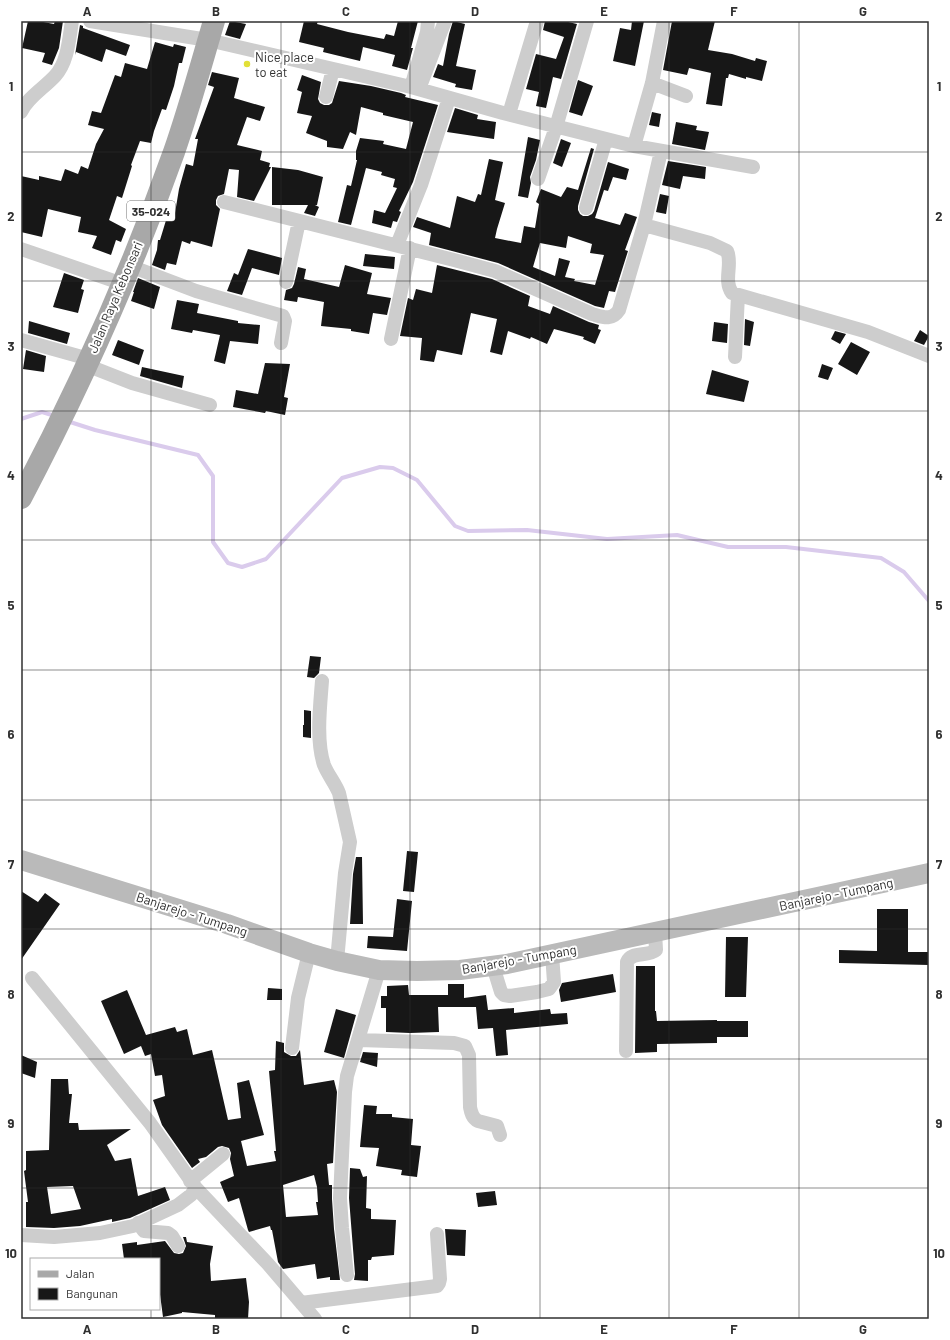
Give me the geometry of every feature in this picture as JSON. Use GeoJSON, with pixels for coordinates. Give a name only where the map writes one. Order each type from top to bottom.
{"type":"FeatureCollection","features":[{"type":"Feature","properties":{"kind":"main road","name":"Jalan Raya Kebonsari"},"geometry":{"type":"LineString","coordinates":[[21,498],[54,435],[126,275],[174,151],[211,30]]}},
{"type":"Feature","properties":{"kind":"main road","name":"Banjarejo - Tumpang"},"geometry":{"type":"LineString","coordinates":[[21,860],[227,924],[309,953],[337,961],[380,970],[448,971],[494,966],[929,873]]}},
{"type":"Feature","properties":{"kind":"street"},"geometry":{"type":"LineString","coordinates":[[21,112],[28,102],[56,75],[64,61],[72,21]]}},
{"type":"Feature","properties":{"kind":"street"},"geometry":{"type":"LineString","coordinates":[[90,21],[211,30],[333,69],[415,88],[556,127],[634,146],[753,167]]}},
{"type":"Feature","properties":{"kind":"street"},"geometry":{"type":"LineString","coordinates":[[415,88],[428,21]]}},
{"type":"Feature","properties":{"kind":"street"},"geometry":{"type":"LineString","coordinates":[[415,88],[444,21]]}},
{"type":"Feature","properties":{"kind":"street"},"geometry":{"type":"LineString","coordinates":[[509,114],[536,21]]}},
{"type":"Feature","properties":{"kind":"street"},"geometry":{"type":"LineString","coordinates":[[538,179],[556,127],[587,21]]}},
{"type":"Feature","properties":{"kind":"street"},"geometry":{"type":"LineString","coordinates":[[634,146],[652,83],[664,21]]}},
{"type":"Feature","properties":{"kind":"street"},"geometry":{"type":"LineString","coordinates":[[326,97],[333,69]]}},
{"type":"Feature","properties":{"kind":"street"},"geometry":{"type":"LineString","coordinates":[[652,83],[686,96]]}},
{"type":"Feature","properties":{"kind":"street"},"geometry":{"type":"LineString","coordinates":[[391,339],[403,247],[449,98]]}},
{"type":"Feature","properties":{"kind":"street"},"geometry":{"type":"LineString","coordinates":[[586,208],[606,139]]}},
{"type":"Feature","properties":{"kind":"street"},"geometry":{"type":"LineString","coordinates":[[224,202],[495,271],[592,314],[609,318],[614,316],[619,310],[644,225],[661,151]]}},
{"type":"Feature","properties":{"kind":"street"},"geometry":{"type":"LineString","coordinates":[[286,282],[299,221]]}},
{"type":"Feature","properties":{"kind":"street"},"geometry":{"type":"LineString","coordinates":[[644,225],[710,243],[727,251],[730,261],[728,285],[732,293],[868,332],[929,356]]}},
{"type":"Feature","properties":{"kind":"street"},"geometry":{"type":"LineString","coordinates":[[21,249],[196,291],[283,316],[285,321],[281,343]]}},
{"type":"Feature","properties":{"kind":"street"},"geometry":{"type":"LineString","coordinates":[[735,357],[738,295]]}},
{"type":"Feature","properties":{"kind":"street"},"geometry":{"type":"LineString","coordinates":[[21,340],[88,362],[132,383],[210,405]]}},
{"type":"Feature","properties":{"kind":"street"},"geometry":{"type":"LineString","coordinates":[[322,681],[320,742],[322,757],[327,771],[337,786],[350,842],[344,880],[337,961]]}},
{"type":"Feature","properties":{"kind":"street"},"geometry":{"type":"LineString","coordinates":[[626,1051],[627,962],[629,958],[633,956],[654,952],[656,946],[655,932]]}},
{"type":"Feature","properties":{"kind":"street"},"geometry":{"type":"LineString","coordinates":[[292,1048],[298,998],[309,953]]}},
{"type":"Feature","properties":{"kind":"street"},"geometry":{"type":"LineString","coordinates":[[494,966],[501,992],[504,995],[510,996],[537,992],[549,989],[554,982],[552,954]]}},
{"type":"Feature","properties":{"kind":"street"},"geometry":{"type":"LineString","coordinates":[[347,1275],[340,1198],[344,1106],[347,1076],[380,970]]}},
{"type":"Feature","properties":{"kind":"street"},"geometry":{"type":"LineString","coordinates":[[32,978],[150,1123],[192,1188],[268,1264],[315,1319]]}},
{"type":"Feature","properties":{"kind":"street"},"geometry":{"type":"LineString","coordinates":[[359,1040],[454,1043],[465,1046],[469,1051],[470,1107],[472,1115],[478,1121],[497,1126],[499,1128],[500,1135]]}},
{"type":"Feature","properties":{"kind":"street"},"geometry":{"type":"LineString","coordinates":[[21,1235],[54,1237],[100,1232],[133,1226],[178,1204],[223,1154]]}},
{"type":"Feature","properties":{"kind":"street"},"geometry":{"type":"LineString","coordinates":[[138,1223],[144,1231],[168,1233],[172,1236],[178,1246]]}},
{"type":"Feature","properties":{"kind":"street"},"geometry":{"type":"LineString","coordinates":[[301,1303],[437,1286],[440,1283],[437,1234]]}},
{"type":"Feature","properties":{"kind":"building"},"geometry":{"type":"Polygon","coordinates":[[[28,21],[54,24],[55,21],[63,21],[59,48],[52,65],[42,62],[45,53],[22,48],[28,21]]]}},
{"type":"Feature","properties":{"kind":"building"},"geometry":{"type":"Polygon","coordinates":[[[230,21],[246,24],[240,39],[225,35],[230,21]]]}},
{"type":"Feature","properties":{"kind":"building"},"geometry":{"type":"Polygon","coordinates":[[[304,21],[318,21],[317,24],[384,39],[386,34],[394,36],[398,21],[418,21],[407,70],[392,66],[395,55],[363,47],[360,61],[323,52],[324,48],[299,42],[304,21]]]}},
{"type":"Feature","properties":{"kind":"building"},"geometry":{"type":"Polygon","coordinates":[[[453,21],[465,24],[456,66],[476,70],[472,90],[455,87],[456,84],[433,77],[438,64],[443,66],[453,21]]]}},
{"type":"Feature","properties":{"kind":"building"},"geometry":{"type":"Polygon","coordinates":[[[545,21],[564,21],[577,24],[561,79],[553,77],[546,108],[536,106],[539,92],[526,89],[536,54],[556,59],[564,37],[543,30],[545,21]]]}},
{"type":"Feature","properties":{"kind":"building"},"geometry":{"type":"Polygon","coordinates":[[[632,21],[644,21],[635,66],[613,61],[620,28],[631,30],[632,21]]]}},
{"type":"Feature","properties":{"kind":"building"},"geometry":{"type":"Polygon","coordinates":[[[672,21],[715,21],[708,50],[732,54],[755,61],[756,58],[767,61],[762,81],[746,77],[746,79],[729,74],[728,78],[726,78],[722,106],[706,104],[711,73],[689,68],[687,75],[663,70],[672,21]]]}},
{"type":"Feature","properties":{"kind":"building"},"geometry":{"type":"Polygon","coordinates":[[[80,25],[83,26],[83,28],[130,45],[126,56],[106,49],[102,62],[76,52],[75,55],[80,25]]]}},
{"type":"Feature","properties":{"kind":"building"},"geometry":{"type":"Polygon","coordinates":[[[155,42],[173,47],[174,44],[186,47],[182,63],[179,63],[174,86],[166,110],[162,109],[151,143],[140,141],[131,165],[132,166],[122,198],[117,196],[109,220],[126,229],[121,242],[116,240],[111,255],[92,248],[97,236],[78,232],[81,217],[48,209],[42,237],[21,232],[21,176],[39,180],[39,176],[61,181],[65,169],[78,174],[81,166],[88,169],[96,144],[104,129],[88,125],[92,111],[101,113],[115,75],[121,77],[125,63],[147,69],[155,42]]]}},
{"type":"Feature","properties":{"kind":"building"},"geometry":{"type":"Polygon","coordinates":[[[212,72],[239,78],[234,98],[265,107],[260,121],[247,117],[237,145],[262,151],[260,160],[270,163],[269,167],[271,167],[254,201],[237,197],[239,170],[229,169],[224,194],[218,196],[216,200],[216,205],[220,209],[212,247],[191,241],[190,244],[182,241],[176,265],[167,263],[165,270],[152,265],[157,250],[158,240],[160,240],[167,217],[174,219],[179,189],[186,164],[193,166],[198,139],[195,139],[214,87],[208,85],[212,72]]]}},
{"type":"Feature","properties":{"kind":"building"},"geometry":{"type":"Polygon","coordinates":[[[302,75],[321,82],[318,99],[320,103],[324,105],[329,105],[332,103],[339,81],[401,93],[406,95],[405,97],[438,105],[413,182],[399,211],[401,212],[397,222],[393,221],[391,228],[372,223],[374,210],[385,213],[397,188],[393,187],[395,179],[381,175],[382,172],[366,168],[351,225],[338,222],[347,185],[351,186],[357,160],[356,151],[360,138],[384,141],[383,144],[406,149],[413,122],[383,115],[383,113],[361,107],[356,135],[350,132],[343,149],[327,147],[327,141],[306,133],[312,116],[297,113],[302,92],[297,90],[302,75]]]}},
{"type":"Feature","properties":{"kind":"building"},"geometry":{"type":"Polygon","coordinates":[[[578,80],[593,86],[582,116],[569,112],[578,80]]]}},
{"type":"Feature","properties":{"kind":"building"},"geometry":{"type":"Polygon","coordinates":[[[455,108],[478,115],[477,119],[496,122],[494,139],[447,132],[455,108]]]}},
{"type":"Feature","properties":{"kind":"building"},"geometry":{"type":"Polygon","coordinates":[[[652,112],[661,114],[659,127],[649,125],[652,112]]]}},
{"type":"Feature","properties":{"kind":"building"},"geometry":{"type":"Polygon","coordinates":[[[676,122],[697,126],[696,130],[709,132],[705,150],[672,144],[676,122]]]}},
{"type":"Feature","properties":{"kind":"building"},"geometry":{"type":"Polygon","coordinates":[[[528,137],[540,140],[536,160],[530,177],[531,183],[528,198],[518,196],[528,137]]]}},
{"type":"Feature","properties":{"kind":"building"},"geometry":{"type":"Polygon","coordinates":[[[561,139],[571,143],[562,167],[553,163],[561,139]]]}},
{"type":"Feature","properties":{"kind":"building"},"geometry":{"type":"Polygon","coordinates":[[[591,148],[594,149],[578,206],[580,214],[583,216],[588,216],[594,211],[608,162],[629,169],[626,180],[613,177],[608,191],[604,190],[595,218],[620,225],[625,213],[637,217],[625,250],[628,251],[615,292],[609,291],[604,308],[595,306],[498,263],[429,245],[431,233],[413,227],[417,217],[450,228],[457,196],[475,202],[478,194],[481,195],[489,159],[503,162],[495,200],[505,203],[495,238],[521,243],[524,226],[535,228],[539,204],[536,202],[541,189],[561,197],[567,187],[578,190],[591,148]],[[568,236],[566,248],[540,243],[533,267],[555,276],[559,258],[570,261],[565,277],[575,279],[574,281],[595,285],[604,255],[590,253],[592,244],[568,236]]]}},
{"type":"Feature","properties":{"kind":"building"},"geometry":{"type":"Polygon","coordinates":[[[668,161],[706,167],[705,179],[683,176],[680,189],[662,185],[668,161]]]}},
{"type":"Feature","properties":{"kind":"building"},"geometry":{"type":"Polygon","coordinates":[[[272,167],[298,170],[323,177],[317,205],[315,205],[319,207],[315,216],[304,213],[308,205],[272,205],[272,167]]]}},
{"type":"Feature","properties":{"kind":"building"},"geometry":{"type":"Polygon","coordinates":[[[660,194],[669,196],[666,214],[656,212],[660,194]]]}},
{"type":"Feature","properties":{"kind":"building"},"geometry":{"type":"Polygon","coordinates":[[[248,249],[282,258],[279,275],[252,268],[242,295],[227,291],[234,273],[238,275],[248,249]]]}},
{"type":"Feature","properties":{"kind":"building"},"geometry":{"type":"Polygon","coordinates":[[[365,254],[395,257],[394,269],[363,266],[365,254]]]}},
{"type":"Feature","properties":{"kind":"building"},"geometry":{"type":"Polygon","coordinates":[[[345,265],[372,273],[367,294],[391,298],[387,315],[373,313],[369,334],[351,331],[351,329],[321,326],[324,302],[298,297],[297,302],[284,300],[286,290],[292,288],[294,284],[298,267],[306,269],[304,279],[339,287],[345,265]]]}},
{"type":"Feature","properties":{"kind":"building"},"geometry":{"type":"Polygon","coordinates":[[[437,265],[492,279],[530,296],[528,306],[550,314],[553,306],[599,325],[598,329],[601,330],[595,344],[583,339],[584,337],[554,329],[547,344],[531,337],[530,339],[508,331],[502,355],[490,352],[497,319],[471,313],[462,355],[437,350],[434,362],[420,360],[422,338],[400,336],[408,298],[413,300],[416,289],[432,293],[437,265]]]}},
{"type":"Feature","properties":{"kind":"building"},"geometry":{"type":"Polygon","coordinates":[[[64,273],[84,280],[81,289],[84,290],[78,313],[53,307],[64,273]]]}},
{"type":"Feature","properties":{"kind":"building"},"geometry":{"type":"Polygon","coordinates":[[[138,278],[160,287],[154,309],[131,301],[138,278]]]}},
{"type":"Feature","properties":{"kind":"building"},"geometry":{"type":"Polygon","coordinates":[[[177,300],[199,304],[197,313],[238,321],[238,323],[260,325],[258,344],[230,341],[225,364],[214,361],[220,335],[193,330],[192,333],[171,329],[177,300]]]}},
{"type":"Feature","properties":{"kind":"building"},"geometry":{"type":"Polygon","coordinates":[[[745,319],[754,322],[750,346],[744,345],[745,319]]]}},
{"type":"Feature","properties":{"kind":"building"},"geometry":{"type":"Polygon","coordinates":[[[29,321],[70,333],[67,344],[28,333],[29,321]]]}},
{"type":"Feature","properties":{"kind":"building"},"geometry":{"type":"Polygon","coordinates":[[[714,322],[728,324],[727,343],[712,341],[714,322]]]}},
{"type":"Feature","properties":{"kind":"building"},"geometry":{"type":"Polygon","coordinates":[[[920,330],[929,336],[924,345],[914,341],[920,330]]]}},
{"type":"Feature","properties":{"kind":"building"},"geometry":{"type":"Polygon","coordinates":[[[835,331],[846,334],[840,344],[831,339],[835,331]]]}},
{"type":"Feature","properties":{"kind":"building"},"geometry":{"type":"Polygon","coordinates":[[[118,340],[144,350],[139,365],[112,355],[118,340]]]}},
{"type":"Feature","properties":{"kind":"building"},"geometry":{"type":"Polygon","coordinates":[[[851,342],[870,352],[857,375],[838,364],[851,342]]]}},
{"type":"Feature","properties":{"kind":"building"},"geometry":{"type":"Polygon","coordinates":[[[26,350],[46,356],[44,372],[23,369],[26,350]]]}},
{"type":"Feature","properties":{"kind":"building"},"geometry":{"type":"Polygon","coordinates":[[[265,363],[290,364],[284,397],[288,398],[285,415],[233,407],[236,390],[258,394],[265,363]]]}},
{"type":"Feature","properties":{"kind":"building"},"geometry":{"type":"Polygon","coordinates":[[[822,364],[833,368],[828,380],[818,377],[822,364]]]}},
{"type":"Feature","properties":{"kind":"building"},"geometry":{"type":"Polygon","coordinates":[[[142,367],[184,376],[182,388],[140,376],[142,367]]]}},
{"type":"Feature","properties":{"kind":"building"},"geometry":{"type":"Polygon","coordinates":[[[712,370],[749,381],[744,402],[706,394],[712,370]]]}},
{"type":"Feature","properties":{"kind":"building"},"geometry":{"type":"Polygon","coordinates":[[[310,656],[321,657],[319,673],[314,678],[307,677],[310,656]]]}},
{"type":"Feature","properties":{"kind":"building"},"geometry":{"type":"Polygon","coordinates":[[[304,710],[311,711],[311,738],[303,737],[304,710]]]}},
{"type":"Feature","properties":{"kind":"building"},"geometry":{"type":"Polygon","coordinates":[[[407,851],[418,852],[414,892],[403,891],[407,851]]]}},
{"type":"Feature","properties":{"kind":"building"},"geometry":{"type":"Polygon","coordinates":[[[356,857],[362,857],[363,924],[350,924],[353,874],[356,857]]]}},
{"type":"Feature","properties":{"kind":"building"},"geometry":{"type":"Polygon","coordinates":[[[21,891],[38,902],[45,893],[60,904],[21,960],[21,891]]]}},
{"type":"Feature","properties":{"kind":"building"},"geometry":{"type":"Polygon","coordinates":[[[397,899],[412,901],[407,951],[367,948],[368,936],[393,937],[397,899]]]}},
{"type":"Feature","properties":{"kind":"building"},"geometry":{"type":"Polygon","coordinates":[[[877,909],[908,909],[908,952],[929,952],[929,965],[839,963],[839,950],[877,951],[877,909]]]}},
{"type":"Feature","properties":{"kind":"building"},"geometry":{"type":"Polygon","coordinates":[[[726,937],[748,937],[746,997],[725,997],[726,937]]]}},
{"type":"Feature","properties":{"kind":"building"},"geometry":{"type":"Polygon","coordinates":[[[636,966],[655,966],[655,1011],[657,1021],[748,1021],[748,1037],[717,1037],[717,1043],[657,1044],[657,1052],[635,1053],[636,966]]]}},
{"type":"Feature","properties":{"kind":"building"},"geometry":{"type":"Polygon","coordinates":[[[613,974],[616,992],[561,1002],[559,990],[562,983],[613,974]]]}},
{"type":"Feature","properties":{"kind":"building"},"geometry":{"type":"Polygon","coordinates":[[[448,984],[464,984],[464,998],[486,995],[488,1010],[514,1008],[514,1013],[550,1009],[551,1014],[567,1013],[568,1024],[506,1030],[508,1055],[496,1056],[493,1028],[478,1029],[476,1007],[438,1007],[439,1032],[386,1032],[386,1008],[381,1008],[381,996],[387,996],[387,986],[408,985],[409,995],[448,995],[448,984]]]}},
{"type":"Feature","properties":{"kind":"building"},"geometry":{"type":"Polygon","coordinates":[[[268,988],[282,989],[282,1000],[267,1000],[268,988]]]}},
{"type":"Feature","properties":{"kind":"building"},"geometry":{"type":"Polygon","coordinates":[[[127,990],[146,1035],[175,1027],[177,1032],[187,1029],[193,1055],[212,1050],[228,1120],[241,1118],[237,1083],[249,1080],[264,1135],[241,1141],[247,1166],[276,1161],[274,1151],[276,1151],[269,1071],[275,1070],[276,1041],[284,1043],[284,1052],[291,1056],[296,1056],[300,1050],[304,1085],[334,1080],[337,1092],[333,1163],[327,1164],[329,1185],[332,1185],[334,1229],[340,1280],[330,1280],[330,1277],[317,1279],[315,1264],[283,1269],[278,1262],[270,1226],[249,1232],[239,1198],[228,1202],[220,1182],[234,1176],[229,1148],[222,1146],[218,1147],[206,1157],[198,1159],[200,1162],[192,1168],[162,1125],[153,1100],[165,1096],[162,1075],[155,1076],[151,1054],[145,1056],[141,1046],[124,1054],[101,1001],[127,990]],[[314,1175],[283,1185],[286,1217],[318,1215],[316,1202],[318,1202],[317,1187],[314,1175]]]}},
{"type":"Feature","properties":{"kind":"building"},"geometry":{"type":"Polygon","coordinates":[[[336,1009],[356,1015],[344,1058],[324,1052],[336,1009]]]}},
{"type":"Feature","properties":{"kind":"building"},"geometry":{"type":"Polygon","coordinates":[[[363,1052],[378,1053],[377,1067],[360,1062],[363,1052]]]}},
{"type":"Feature","properties":{"kind":"building"},"geometry":{"type":"Polygon","coordinates":[[[21,1055],[37,1062],[35,1078],[21,1073],[21,1055]]]}},
{"type":"Feature","properties":{"kind":"building"},"geometry":{"type":"Polygon","coordinates":[[[51,1079],[68,1079],[69,1094],[72,1094],[69,1123],[78,1123],[79,1130],[131,1129],[107,1145],[115,1161],[131,1158],[138,1196],[165,1187],[170,1200],[130,1218],[112,1222],[112,1219],[80,1226],[54,1228],[26,1227],[26,1202],[28,1202],[24,1171],[26,1170],[26,1151],[49,1150],[51,1079]],[[73,1186],[47,1187],[51,1214],[81,1209],[73,1186]]]}},
{"type":"Feature","properties":{"kind":"building"},"geometry":{"type":"Polygon","coordinates":[[[364,1105],[377,1106],[376,1114],[392,1114],[392,1117],[413,1119],[411,1145],[421,1146],[417,1177],[401,1175],[402,1170],[376,1166],[379,1148],[360,1147],[364,1105]]]}},
{"type":"Feature","properties":{"kind":"building"},"geometry":{"type":"Polygon","coordinates":[[[350,1168],[360,1169],[363,1177],[367,1176],[366,1208],[371,1209],[371,1219],[396,1220],[394,1255],[372,1257],[371,1260],[368,1260],[368,1281],[354,1280],[355,1274],[349,1198],[350,1168]]]}},
{"type":"Feature","properties":{"kind":"building"},"geometry":{"type":"Polygon","coordinates":[[[495,1191],[497,1205],[478,1207],[476,1193],[495,1191]]]}},
{"type":"Feature","properties":{"kind":"building"},"geometry":{"type":"Polygon","coordinates":[[[445,1229],[466,1230],[465,1256],[447,1255],[445,1229]]]}},
{"type":"Feature","properties":{"kind":"building"},"geometry":{"type":"Polygon","coordinates":[[[183,1237],[186,1237],[187,1242],[213,1246],[210,1264],[211,1281],[246,1278],[249,1302],[248,1319],[215,1319],[215,1315],[182,1312],[163,1317],[160,1294],[160,1258],[124,1258],[122,1244],[137,1242],[137,1245],[165,1241],[174,1253],[179,1254],[183,1253],[186,1246],[183,1237]]]}},
{"type":"Feature","properties":{"kind":"waterway"},"geometry":{"type":"LineString","coordinates":[[21,419],[42,412],[55,416]]}},
{"type":"Feature","properties":{"kind":"waterway"},"geometry":{"type":"LineString","coordinates":[[67,421],[95,430],[198,455],[213,476],[213,542],[228,563],[242,567],[266,559],[342,478],[380,467],[393,468],[417,480],[455,526],[468,531],[527,530],[607,539],[677,535],[728,547],[786,547],[881,558],[904,572],[929,601]]}},
{"type":"Feature","properties":{"kind":"place","name":"Nice place to eat"},"geometry":{"type":"Point","coordinates":[247,64]}}]}
